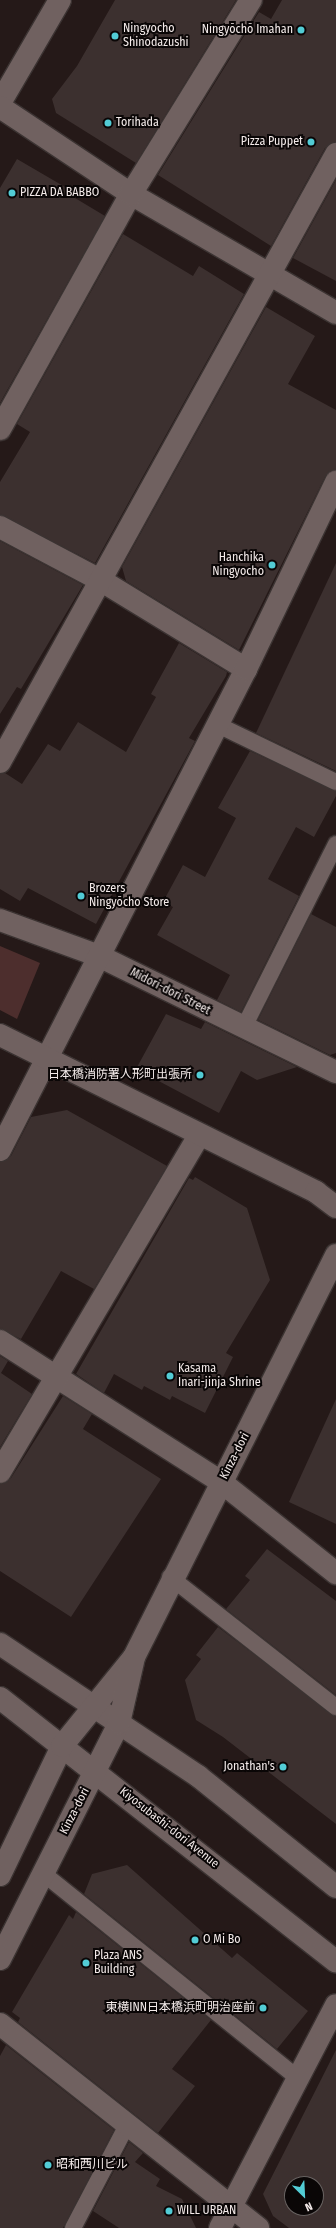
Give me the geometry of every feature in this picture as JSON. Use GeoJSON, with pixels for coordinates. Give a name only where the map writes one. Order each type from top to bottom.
{"type":"FeatureCollection","features":[{"type":"Feature","properties":{"kind":"street"},"geometry":{"type":"LineString","coordinates":[[0,103],[60,0]]}},
{"type":"Feature","properties":{"kind":"street"},"geometry":{"type":"LineString","coordinates":[[0,429],[131,194],[251,0]]}},
{"type":"Feature","properties":{"kind":"street"},"geometry":{"type":"LineString","coordinates":[[0,107],[131,194],[336,314]]}},
{"type":"Feature","properties":{"kind":"street"},"geometry":{"type":"LineString","coordinates":[[0,762],[102,581],[336,154]]}},
{"type":"Feature","properties":{"kind":"street"},"geometry":{"type":"LineString","coordinates":[[0,1150],[246,669],[336,482]]}},
{"type":"Feature","properties":{"kind":"street"},"geometry":{"type":"LineString","coordinates":[[0,527],[102,581],[246,669]]}},
{"type":"Feature","properties":{"kind":"street","name":"Midori-dori Street"},"geometry":{"type":"LineString","coordinates":[[0,920],[99,956],[243,1029],[336,1072]]}},
{"type":"Feature","properties":{"kind":"street"},"geometry":{"type":"LineString","coordinates":[[0,1035],[48,1058],[199,1136],[316,1192],[336,1207]]}},
{"type":"Feature","properties":{"kind":"street"},"geometry":{"type":"LineString","coordinates":[[0,1472],[199,1136]]}},
{"type":"Feature","properties":{"kind":"street","name":"Kinza-dori"},"geometry":{"type":"LineString","coordinates":[[0,1959],[96,1772],[119,1723],[134,1657],[171,1578],[336,1255]]}},
{"type":"Feature","properties":{"kind":"street"},"geometry":{"type":"LineString","coordinates":[[0,1341],[221,1482],[336,1573]]}},
{"type":"Feature","properties":{"kind":"street"},"geometry":{"type":"LineString","coordinates":[[0,1644],[198,1776],[336,1887]]}},
{"type":"Feature","properties":{"kind":"street","name":"Kinza-dori"},"geometry":{"type":"LineString","coordinates":[[0,1875],[62,1746],[134,1657]]}},
{"type":"Feature","properties":{"kind":"street","name":"Kiyosubashi-dori Avenue"},"geometry":{"type":"LineString","coordinates":[[0,1698],[336,1960]]}},
{"type":"Feature","properties":{"kind":"street"},"geometry":{"type":"LineString","coordinates":[[220,2228],[336,2005]]}},
{"type":"Feature","properties":{"kind":"street"},"geometry":{"type":"LineString","coordinates":[[0,2024],[258,2228]]}},
{"type":"Feature","properties":{"kind":"lane"},"geometry":{"type":"LineString","coordinates":[[218,724],[336,782]]}},
{"type":"Feature","properties":{"kind":"lane"},"geometry":{"type":"LineString","coordinates":[[243,1029],[336,844]]}},
{"type":"Feature","properties":{"kind":"lane"},"geometry":{"type":"LineString","coordinates":[[171,1578],[336,1707]]}},
{"type":"Feature","properties":{"kind":"lane"},"geometry":{"type":"LineString","coordinates":[[44,1874],[298,2078]]}},
{"type":"Feature","properties":{"kind":"lane"},"geometry":{"type":"LineString","coordinates":[[73,2228],[127,2125]]}},
{"type":"Feature","properties":{"kind":"shaded area"},"geometry":{"type":"Polygon","coordinates":[[[0,946],[40,963],[17,1019],[0,1010],[0,946]]]}},
{"type":"Feature","properties":{"kind":"building"},"geometry":{"type":"Polygon","coordinates":[[[115,0],[236,0],[136,163],[56,113],[52,99],[77,66],[115,0]]]}},
{"type":"Feature","properties":{"kind":"building"},"geometry":{"type":"Polygon","coordinates":[[[282,0],[336,0],[336,142],[325,148],[271,246],[158,175],[259,12],[271,19],[282,0]]]}},
{"type":"Feature","properties":{"kind":"building"},"geometry":{"type":"Polygon","coordinates":[[[17,159],[77,194],[75,198],[105,216],[0,403],[0,188],[17,159]]]}},
{"type":"Feature","properties":{"kind":"building"},"geometry":{"type":"Polygon","coordinates":[[[336,180],[336,281],[293,258],[336,180]]]}},
{"type":"Feature","properties":{"kind":"building"},"geometry":{"type":"Polygon","coordinates":[[[123,234],[193,276],[199,266],[244,294],[95,563],[0,515],[0,482],[30,432],[17,424],[123,234]]]}},
{"type":"Feature","properties":{"kind":"building"},"geometry":{"type":"Polygon","coordinates":[[[266,307],[315,336],[288,384],[336,410],[336,470],[325,477],[239,650],[126,581],[122,567],[266,307]]]}},
{"type":"Feature","properties":{"kind":"building"},"geometry":{"type":"Polygon","coordinates":[[[0,541],[83,585],[21,689],[17,687],[0,714],[0,541]]]}},
{"type":"Feature","properties":{"kind":"building"},"geometry":{"type":"Polygon","coordinates":[[[336,563],[336,771],[256,733],[336,563]]]}},
{"type":"Feature","properties":{"kind":"building"},"geometry":{"type":"Polygon","coordinates":[[[179,643],[227,672],[226,676],[189,738],[195,741],[96,924],[28,888],[20,901],[0,889],[0,774],[5,773],[22,784],[48,744],[60,751],[78,722],[126,752],[156,697],[151,694],[179,643]]]}},
{"type":"Feature","properties":{"kind":"building"},"geometry":{"type":"Polygon","coordinates":[[[250,751],[336,791],[336,796],[314,837],[296,827],[268,879],[299,896],[241,1012],[217,1000],[230,975],[157,935],[173,907],[163,902],[183,865],[205,877],[236,818],[218,808],[250,751]]]}},
{"type":"Feature","properties":{"kind":"building"},"geometry":{"type":"Polygon","coordinates":[[[311,914],[336,927],[336,1053],[330,1055],[258,1020],[311,914]]]}},
{"type":"Feature","properties":{"kind":"building"},"geometry":{"type":"Polygon","coordinates":[[[166,1014],[201,1029],[205,1022],[297,1067],[257,1080],[241,1071],[219,1113],[136,1069],[166,1014]]]}},
{"type":"Feature","properties":{"kind":"building"},"geometry":{"type":"Polygon","coordinates":[[[67,1110],[167,1166],[94,1289],[61,1271],[21,1339],[0,1329],[0,1162],[11,1156],[31,1117],[67,1110]]]}},
{"type":"Feature","properties":{"kind":"building"},"geometry":{"type":"Polygon","coordinates":[[[195,1177],[247,1208],[270,1280],[226,1353],[233,1357],[205,1413],[172,1396],[170,1400],[144,1386],[142,1390],[114,1374],[104,1393],[76,1374],[189,1178],[193,1180],[195,1177]]]}},
{"type":"Feature","properties":{"kind":"building"},"geometry":{"type":"Polygon","coordinates":[[[0,1356],[8,1361],[1,1373],[32,1394],[0,1447],[0,1356]]]}},
{"type":"Feature","properties":{"kind":"building"},"geometry":{"type":"Polygon","coordinates":[[[63,1396],[92,1414],[83,1429],[161,1479],[71,1617],[0,1571],[0,1484],[11,1478],[63,1396]]]}},
{"type":"Feature","properties":{"kind":"building"},"geometry":{"type":"Polygon","coordinates":[[[336,1399],[336,1524],[289,1502],[336,1399]]]}},
{"type":"Feature","properties":{"kind":"building"},"geometry":{"type":"Polygon","coordinates":[[[267,1549],[336,1601],[336,1695],[226,1609],[250,1580],[245,1576],[267,1549]]]}},
{"type":"Feature","properties":{"kind":"building"},"geometry":{"type":"Polygon","coordinates":[[[218,1627],[336,1716],[336,1824],[223,1737],[196,1720],[185,1680],[201,1659],[196,1655],[218,1627]]]}},
{"type":"Feature","properties":{"kind":"building"},"geometry":{"type":"Polygon","coordinates":[[[127,1865],[232,1958],[237,1953],[308,2011],[277,2049],[84,1894],[92,1874],[127,1865]]]}},
{"type":"Feature","properties":{"kind":"building","name":"Plaza ANS Building"},"geometry":{"type":"Polygon","coordinates":[[[76,1912],[211,2020],[172,2069],[195,2086],[158,2133],[18,2022],[20,2018],[12,2012],[69,1915],[73,1919],[76,1912]]]}},
{"type":"Feature","properties":{"kind":"building","name":"昭和西川ビル"},"geometry":{"type":"Polygon","coordinates":[[[6,2045],[114,2130],[63,2228],[0,2228],[0,2056],[6,2045]]]}},
{"type":"Feature","properties":{"kind":"building"},"geometry":{"type":"Polygon","coordinates":[[[336,2050],[336,2228],[289,2228],[273,2216],[263,2194],[336,2050]]]}},
{"type":"Feature","properties":{"kind":"building"},"geometry":{"type":"Polygon","coordinates":[[[129,2142],[143,2153],[135,2162],[160,2179],[156,2186],[182,2199],[196,2228],[119,2228],[93,2211],[129,2142]]]}},
{"type":"Feature","properties":{"kind":"place","name":"Ningyōchō Imahan"},"geometry":{"type":"Point","coordinates":[301,30]}},
{"type":"Feature","properties":{"kind":"place","name":"Ningyocho Shinodazushi"},"geometry":{"type":"Point","coordinates":[115,36]}},
{"type":"Feature","properties":{"kind":"place","name":"Torihada"},"geometry":{"type":"Point","coordinates":[108,123]}},
{"type":"Feature","properties":{"kind":"place","name":"Pizza Puppet"},"geometry":{"type":"Point","coordinates":[311,142]}},
{"type":"Feature","properties":{"kind":"place","name":"PIZZA DA BABBO"},"geometry":{"type":"Point","coordinates":[12,193]}},
{"type":"Feature","properties":{"kind":"place","name":"Hanchika Ningyocho"},"geometry":{"type":"Point","coordinates":[272,565]}},
{"type":"Feature","properties":{"kind":"place","name":"Brozers Ningyōcho Store"},"geometry":{"type":"Point","coordinates":[81,896]}},
{"type":"Feature","properties":{"kind":"place","name":"日本橋消防署人形町出張所"},"geometry":{"type":"Point","coordinates":[200,1075]}},
{"type":"Feature","properties":{"kind":"place","name":"Kasama Inari-jinja Shrine"},"geometry":{"type":"Point","coordinates":[170,1376]}},
{"type":"Feature","properties":{"kind":"place","name":"Jonathan's"},"geometry":{"type":"Point","coordinates":[283,1767]}},
{"type":"Feature","properties":{"kind":"place","name":"O Mi Bo"},"geometry":{"type":"Point","coordinates":[195,1940]}},
{"type":"Feature","properties":{"kind":"place","name":"Plaza ANS Building"},"geometry":{"type":"Point","coordinates":[86,1963]}},
{"type":"Feature","properties":{"kind":"place","name":"東横INN日本橋浜町明治座前"},"geometry":{"type":"Point","coordinates":[263,2008]}},
{"type":"Feature","properties":{"kind":"place","name":"昭和西川ビル"},"geometry":{"type":"Point","coordinates":[48,2165]}},
{"type":"Feature","properties":{"kind":"place","name":"WILL URBAN"},"geometry":{"type":"Point","coordinates":[169,2211]}}]}
